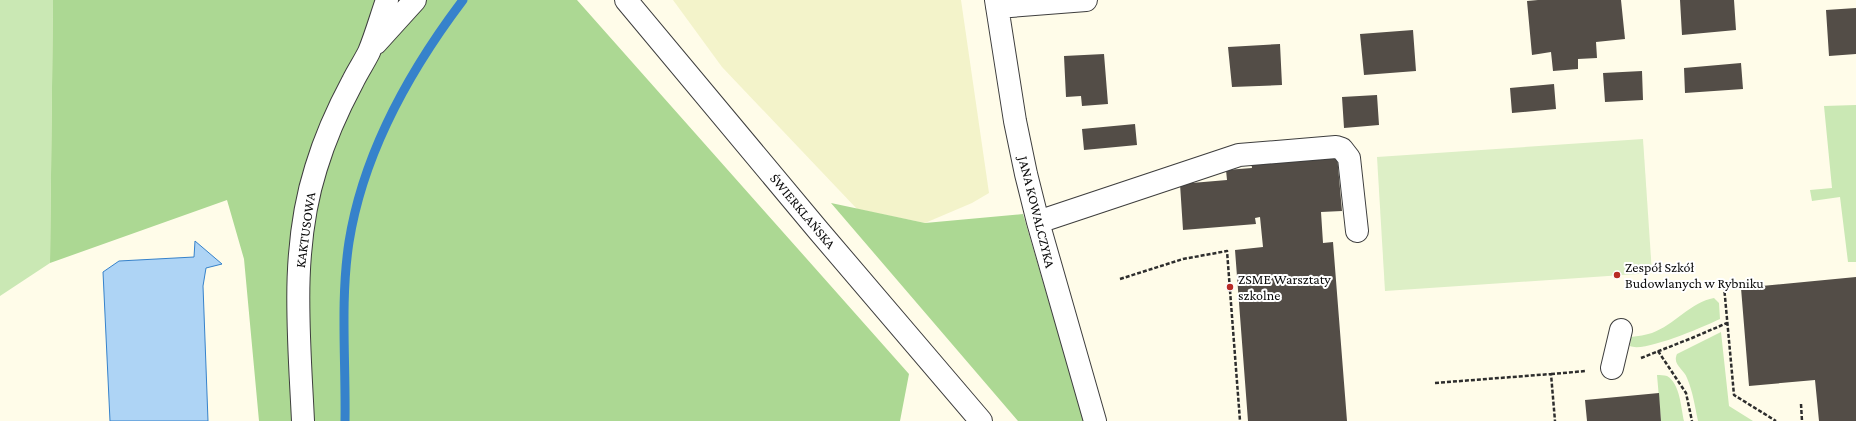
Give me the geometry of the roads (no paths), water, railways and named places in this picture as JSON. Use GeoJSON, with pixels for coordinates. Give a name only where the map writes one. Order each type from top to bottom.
{"type":"FeatureCollection","features":[{"type":"Feature","properties":{"kind":"street","name":"KAKTUSOWA"},"geometry":{"type":"LineString","coordinates":[[303,421],[298,271],[300,243],[307,205],[316,168],[326,139],[339,108],[368,52],[387,0]]}},
{"type":"Feature","properties":{"kind":"street","name":"KAKTUSOWA"},"geometry":{"type":"LineString","coordinates":[[368,52],[415,0]]}},
{"type":"Feature","properties":{"kind":"street","name":"ŚWIERKLAŃSKA"},"geometry":{"type":"LineString","coordinates":[[626,0],[818,230],[981,421]]}},
{"type":"Feature","properties":{"kind":"street"},"geometry":{"type":"LineString","coordinates":[[996,3],[1086,0]]}},
{"type":"Feature","properties":{"kind":"street","name":"JANA KOWALCZYKA"},"geometry":{"type":"LineString","coordinates":[[996,3],[1015,121],[1038,222],[1095,421]]}},
{"type":"Feature","properties":{"kind":"street"},"geometry":{"type":"LineString","coordinates":[[1038,222],[1239,155],[1336,147],[1342,149],[1349,158],[1357,231]]}},
{"type":"Feature","properties":{"kind":"street"},"geometry":{"type":"LineString","coordinates":[[1612,368],[1621,330]]}},
{"type":"Feature","properties":{"kind":"water"},"geometry":{"type":"Polygon","coordinates":[[[195,241],[222,264],[206,268],[203,286],[208,421],[110,421],[103,272],[119,261],[194,257],[195,241]]]}},
{"type":"Feature","properties":{"kind":"waterway"},"geometry":{"type":"LineString","coordinates":[[345,421],[344,309],[346,264],[356,209],[365,177],[391,114],[425,55],[463,0]]}},
{"type":"Feature","properties":{"kind":"place","name":"Zespół Szkół Budowlanych w Rybniku"},"geometry":{"type":"Point","coordinates":[1617,275]}},
{"type":"Feature","properties":{"kind":"place","name":"ZSME Warsztaty szkolne"},"geometry":{"type":"Point","coordinates":[1230,287]}}]}
